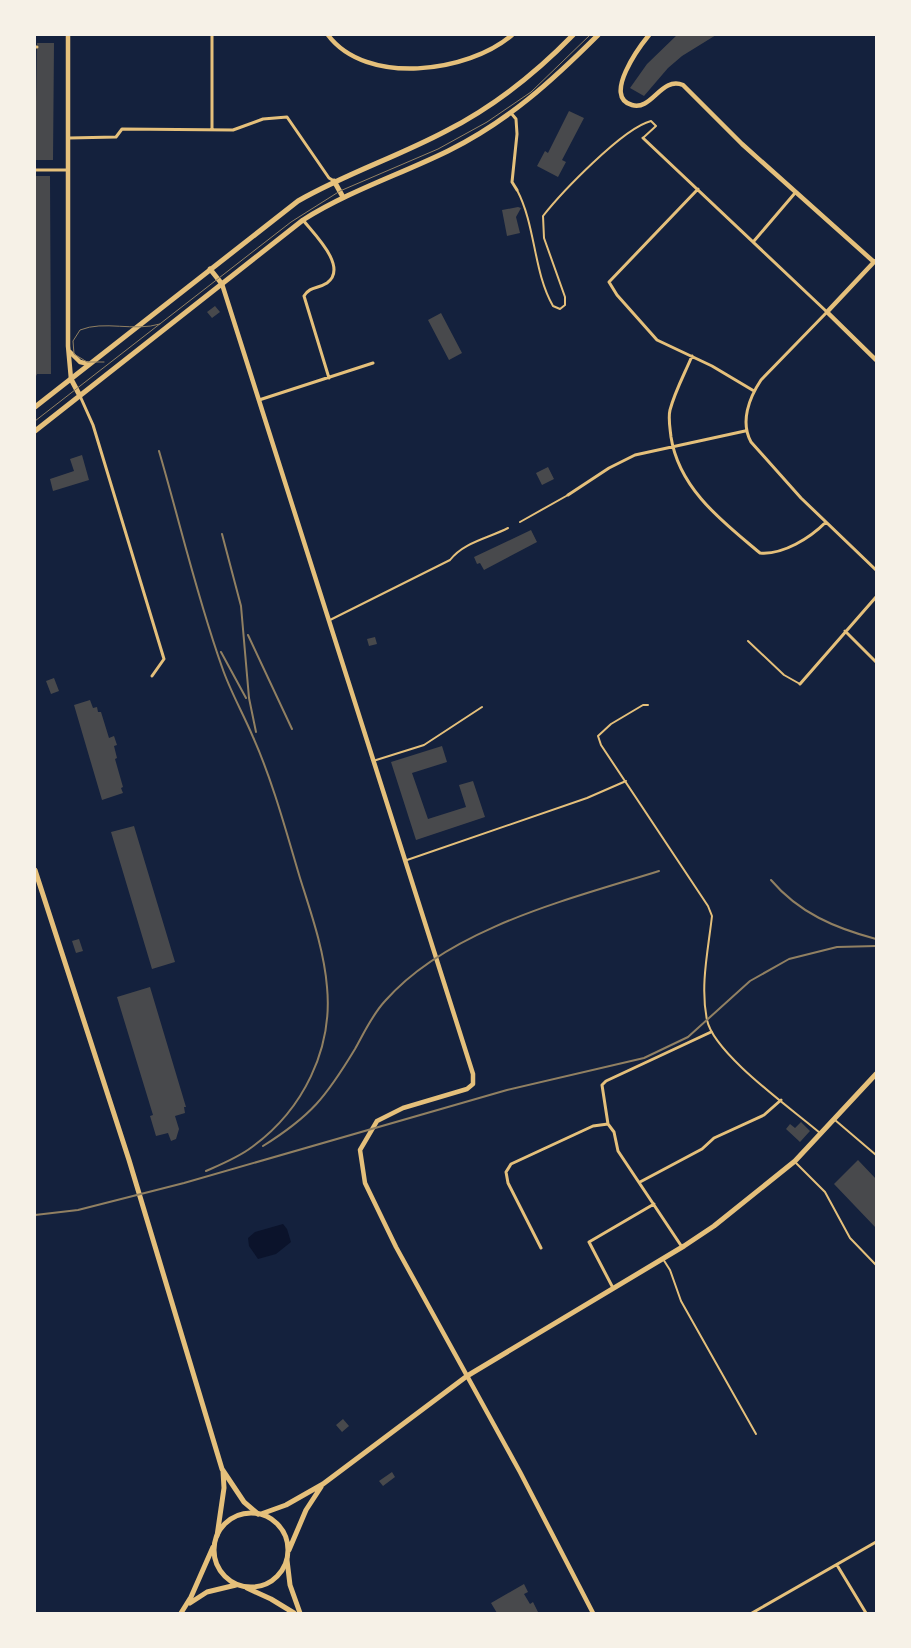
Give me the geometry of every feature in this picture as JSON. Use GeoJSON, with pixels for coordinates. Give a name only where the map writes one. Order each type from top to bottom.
{"type":"FeatureCollection","features":[{"type":"Feature","properties":{"kind":"main road"},"geometry":{"type":"LineString","coordinates":[[35,407],[298,202],[334,181],[416,146],[468,119],[522,82],[573,35]]}},
{"type":"Feature","properties":{"kind":"main road"},"geometry":{"type":"LineString","coordinates":[[35,431],[303,220],[343,197],[448,150],[511,113],[549,84],[598,35]]}},
{"type":"Feature","properties":{"kind":"main road"},"geometry":{"type":"LineString","coordinates":[[334,181],[343,197]]}},
{"type":"Feature","properties":{"kind":"main road"},"geometry":{"type":"LineString","coordinates":[[210,269],[222,284]]}},
{"type":"Feature","properties":{"kind":"main road"},"geometry":{"type":"LineString","coordinates":[[70,379],[80,396]]}},
{"type":"Feature","properties":{"kind":"main road"},"geometry":{"type":"LineString","coordinates":[[35,870],[123,1141],[223,1471],[224,1488],[214,1545],[187,1605]]}},
{"type":"Feature","properties":{"kind":"main road"},"geometry":{"type":"LineString","coordinates":[[216,1536],[232,1518],[244,1514],[259,1514],[286,1505],[323,1484],[467,1376],[682,1248],[714,1226],[795,1161],[822,1135],[876,1074]]}},
{"type":"Feature","properties":{"kind":"main road"},"geometry":{"type":"LineString","coordinates":[[223,1471],[244,1502],[280,1527],[286,1540],[288,1552]]}},
{"type":"Feature","properties":{"kind":"main road"},"geometry":{"type":"LineString","coordinates":[[300,1613],[290,1585],[288,1552],[306,1510],[323,1484]]}},
{"type":"Feature","properties":{"kind":"main road"},"geometry":{"type":"LineString","coordinates":[[214,1545],[219,1567],[225,1577],[236,1584],[272,1599],[294,1613]]}},
{"type":"Feature","properties":{"kind":"main road"},"geometry":{"type":"LineString","coordinates":[[247,1588],[260,1586],[271,1581],[280,1572],[287,1560]]}},
{"type":"Feature","properties":{"kind":"main road"},"geometry":{"type":"LineString","coordinates":[[180,1613],[187,1605],[207,1592],[236,1584]]}},
{"type":"Feature","properties":{"kind":"street"},"geometry":{"type":"LineString","coordinates":[[212,35],[212,129]]}},
{"type":"Feature","properties":{"kind":"street"},"geometry":{"type":"LineString","coordinates":[[328,35],[335,45],[353,56],[391,66],[416,69],[443,66],[476,57],[496,47],[512,35]]}},
{"type":"Feature","properties":{"kind":"street"},"geometry":{"type":"LineString","coordinates":[[649,35],[624,75],[621,92],[624,100],[633,105],[639,105],[667,85],[675,83],[683,85],[742,144],[795,193],[875,261],[776,363],[754,391],[747,413],[745,432],[750,442],[772,467],[876,570]]}},
{"type":"Feature","properties":{"kind":"street"},"geometry":{"type":"LineString","coordinates":[[68,36],[68,351],[70,379]]}},
{"type":"Feature","properties":{"kind":"street"},"geometry":{"type":"LineString","coordinates":[[511,113],[517,125],[512,182],[518,190]]}},
{"type":"Feature","properties":{"kind":"street"},"geometry":{"type":"LineString","coordinates":[[69,138],[116,136],[122,129],[233,130],[263,120],[287,118],[329,178],[334,181]]}},
{"type":"Feature","properties":{"kind":"street"},"geometry":{"type":"LineString","coordinates":[[643,138],[754,241],[876,360]]}},
{"type":"Feature","properties":{"kind":"street"},"geometry":{"type":"LineString","coordinates":[[35,170],[69,170]]}},
{"type":"Feature","properties":{"kind":"street"},"geometry":{"type":"LineString","coordinates":[[698,189],[609,282],[617,296],[657,340],[692,356],[754,391]]}},
{"type":"Feature","properties":{"kind":"street"},"geometry":{"type":"LineString","coordinates":[[754,241],[795,193]]}},
{"type":"Feature","properties":{"kind":"street"},"geometry":{"type":"LineString","coordinates":[[303,220],[334,261],[334,270],[327,283],[308,290],[304,296],[329,378]]}},
{"type":"Feature","properties":{"kind":"street"},"geometry":{"type":"LineString","coordinates":[[222,284],[328,621],[467,1051],[473,1082],[467,1089],[403,1108],[377,1121],[362,1144],[361,1165],[365,1183],[396,1247],[593,1613]]}},
{"type":"Feature","properties":{"kind":"street"},"geometry":{"type":"LineString","coordinates":[[68,351],[80,362],[89,364]]}},
{"type":"Feature","properties":{"kind":"street"},"geometry":{"type":"LineString","coordinates":[[692,356],[670,410],[673,446],[685,476],[704,503],[760,554],[776,553],[815,533],[826,522]]}},
{"type":"Feature","properties":{"kind":"street"},"geometry":{"type":"LineString","coordinates":[[259,400],[373,363]]}},
{"type":"Feature","properties":{"kind":"street"},"geometry":{"type":"LineString","coordinates":[[80,396],[94,425],[164,659],[152,676]]}},
{"type":"Feature","properties":{"kind":"street"},"geometry":{"type":"LineString","coordinates":[[568,495],[609,468],[635,455],[745,432]]}},
{"type":"Feature","properties":{"kind":"street"},"geometry":{"type":"LineString","coordinates":[[800,684],[876,597]]}},
{"type":"Feature","properties":{"kind":"street"},"geometry":{"type":"LineString","coordinates":[[845,631],[876,662]]}},
{"type":"Feature","properties":{"kind":"street"},"geometry":{"type":"LineString","coordinates":[[682,1248],[618,1151],[614,1132],[608,1124],[602,1085],[606,1081],[711,1032]]}},
{"type":"Feature","properties":{"kind":"street"},"geometry":{"type":"LineString","coordinates":[[640,1182],[702,1149],[714,1138],[764,1115],[781,1100]]}},
{"type":"Feature","properties":{"kind":"street"},"geometry":{"type":"LineString","coordinates":[[541,1248],[508,1183],[506,1172],[511,1164],[593,1126],[608,1124]]}},
{"type":"Feature","properties":{"kind":"street"},"geometry":{"type":"LineString","coordinates":[[613,1288],[589,1242],[654,1204]]}},
{"type":"Feature","properties":{"kind":"street"},"geometry":{"type":"LineString","coordinates":[[752,1613],[876,1542]]}},
{"type":"Feature","properties":{"kind":"street"},"geometry":{"type":"LineString","coordinates":[[837,1565],[866,1613]]}},
{"type":"Feature","properties":{"kind":"lane"},"geometry":{"type":"LineString","coordinates":[[518,190],[525,205],[546,293],[553,306],[560,309],[565,305],[564,297],[544,238],[543,216],[616,143],[638,126],[651,121],[656,126],[643,138]]}},
{"type":"Feature","properties":{"kind":"lane"},"geometry":{"type":"LineString","coordinates":[[520,522],[568,495]]}},
{"type":"Feature","properties":{"kind":"lane"},"geometry":{"type":"LineString","coordinates":[[328,621],[450,560],[456,552],[508,528]]}},
{"type":"Feature","properties":{"kind":"lane"},"geometry":{"type":"LineString","coordinates":[[748,641],[784,675],[800,684]]}},
{"type":"Feature","properties":{"kind":"lane"},"geometry":{"type":"LineString","coordinates":[[648,705],[643,705],[610,724],[598,736],[601,745],[712,916],[704,988],[707,1021],[711,1032],[725,1052],[822,1135]]}},
{"type":"Feature","properties":{"kind":"lane"},"geometry":{"type":"LineString","coordinates":[[373,761],[424,745],[482,707]]}},
{"type":"Feature","properties":{"kind":"lane"},"geometry":{"type":"LineString","coordinates":[[405,861],[587,798],[626,781]]}},
{"type":"Feature","properties":{"kind":"lane"},"geometry":{"type":"LineString","coordinates":[[835,1120],[876,1155]]}},
{"type":"Feature","properties":{"kind":"lane"},"geometry":{"type":"LineString","coordinates":[[795,1161],[825,1192],[850,1238],[876,1265]]}},
{"type":"Feature","properties":{"kind":"lane"},"geometry":{"type":"LineString","coordinates":[[663,1259],[670,1270],[681,1301],[756,1434]]}},
{"type":"Feature","properties":{"kind":"water"},"geometry":{"type":"Polygon","coordinates":[[[283,1224],[287,1229],[291,1242],[276,1254],[258,1259],[249,1246],[248,1238],[255,1232],[283,1224]]]}},
{"type":"Feature","properties":{"kind":"building"},"geometry":{"type":"Polygon","coordinates":[[[677,35],[716,35],[682,56],[668,68],[644,96],[630,88],[647,64],[677,35]]]}},
{"type":"Feature","properties":{"kind":"building"},"geometry":{"type":"Polygon","coordinates":[[[37,43],[54,43],[53,160],[35,160],[37,43]]]}},
{"type":"Feature","properties":{"kind":"building"},"geometry":{"type":"Polygon","coordinates":[[[569,111],[584,118],[562,160],[566,162],[558,177],[537,166],[545,151],[548,153],[569,111]]]}},
{"type":"Feature","properties":{"kind":"building"},"geometry":{"type":"Polygon","coordinates":[[[35,176],[50,176],[51,374],[37,374],[35,378],[35,176]]]}},
{"type":"Feature","properties":{"kind":"building"},"geometry":{"type":"Polygon","coordinates":[[[521,208],[516,217],[520,233],[507,236],[502,210],[521,208]]]}},
{"type":"Feature","properties":{"kind":"building"},"geometry":{"type":"Polygon","coordinates":[[[215,306],[220,312],[212,318],[207,312],[215,306]]]}},
{"type":"Feature","properties":{"kind":"building"},"geometry":{"type":"Polygon","coordinates":[[[441,313],[462,353],[449,360],[428,320],[441,313]]]}},
{"type":"Feature","properties":{"kind":"building"},"geometry":{"type":"Polygon","coordinates":[[[82,455],[89,480],[53,491],[50,479],[74,471],[70,459],[82,455]]]}},
{"type":"Feature","properties":{"kind":"building"},"geometry":{"type":"Polygon","coordinates":[[[548,467],[554,479],[542,485],[536,473],[548,467]]]}},
{"type":"Feature","properties":{"kind":"building"},"geometry":{"type":"Polygon","coordinates":[[[531,530],[537,542],[484,570],[480,563],[477,564],[474,557],[531,530]]]}},
{"type":"Feature","properties":{"kind":"building"},"geometry":{"type":"Polygon","coordinates":[[[375,637],[377,644],[369,646],[367,639],[375,637]]]}},
{"type":"Feature","properties":{"kind":"building"},"geometry":{"type":"Polygon","coordinates":[[[54,678],[59,691],[51,694],[46,681],[54,678]]]}},
{"type":"Feature","properties":{"kind":"building"},"geometry":{"type":"Polygon","coordinates":[[[90,700],[93,708],[97,707],[98,712],[101,712],[109,738],[114,736],[117,745],[114,746],[117,758],[115,759],[123,787],[121,788],[123,793],[102,800],[74,705],[90,700]]]}},
{"type":"Feature","properties":{"kind":"building"},"geometry":{"type":"Polygon","coordinates":[[[442,746],[447,762],[412,773],[428,819],[466,807],[459,785],[473,781],[485,817],[416,840],[391,762],[442,746]]]}},
{"type":"Feature","properties":{"kind":"building"},"geometry":{"type":"Polygon","coordinates":[[[134,826],[175,962],[152,969],[111,832],[134,826]]]}},
{"type":"Feature","properties":{"kind":"building"},"geometry":{"type":"Polygon","coordinates":[[[79,939],[83,951],[76,953],[72,941],[79,939]]]}},
{"type":"Feature","properties":{"kind":"building"},"geometry":{"type":"Polygon","coordinates":[[[150,987],[186,1107],[184,1107],[185,1113],[175,1116],[179,1129],[176,1139],[171,1141],[168,1133],[156,1136],[150,1116],[153,1115],[117,997],[150,987]]]}},
{"type":"Feature","properties":{"kind":"building"},"geometry":{"type":"Polygon","coordinates":[[[801,1122],[810,1131],[800,1142],[786,1129],[790,1124],[795,1128],[801,1122]]]}},
{"type":"Feature","properties":{"kind":"building"},"geometry":{"type":"Polygon","coordinates":[[[858,1160],[876,1179],[876,1228],[834,1184],[858,1160]]]}},
{"type":"Feature","properties":{"kind":"building"},"geometry":{"type":"Polygon","coordinates":[[[343,1419],[349,1426],[342,1432],[336,1425],[343,1419]]]}},
{"type":"Feature","properties":{"kind":"building"},"geometry":{"type":"Polygon","coordinates":[[[392,1472],[395,1477],[383,1486],[379,1481],[392,1472]]]}},
{"type":"Feature","properties":{"kind":"building"},"geometry":{"type":"Polygon","coordinates":[[[524,1584],[528,1592],[524,1594],[530,1604],[533,1602],[538,1612],[497,1613],[491,1603],[524,1584]]]}},
{"type":"Feature","properties":{"kind":"tram line"},"geometry":{"type":"LineString","coordinates":[[35,421],[291,222],[340,191],[438,149],[487,122],[531,92],[590,35]]}},
{"type":"Feature","properties":{"kind":"tram line"},"geometry":{"type":"LineString","coordinates":[[104,362],[87,362],[74,354],[73,341],[80,330],[99,326],[140,327],[160,324]]}},
{"type":"Feature","properties":{"kind":"railway"},"geometry":{"type":"LineString","coordinates":[[159,451],[213,641],[229,685],[267,771],[279,807],[316,932],[323,959],[327,987],[328,1010],[325,1033],[311,1076],[300,1096],[286,1115],[252,1147],[206,1171]]}},
{"type":"Feature","properties":{"kind":"railway"},"geometry":{"type":"LineString","coordinates":[[222,534],[241,606],[249,698],[256,732]]}},
{"type":"Feature","properties":{"kind":"railway"},"geometry":{"type":"LineString","coordinates":[[248,635],[292,729]]}},
{"type":"Feature","properties":{"kind":"railway"},"geometry":{"type":"LineString","coordinates":[[221,652],[246,698]]}},
{"type":"Feature","properties":{"kind":"railway"},"geometry":{"type":"LineString","coordinates":[[263,1146],[306,1115],[326,1093],[345,1066],[380,1006],[411,976],[442,954],[476,935],[513,919],[550,905],[659,871]]}},
{"type":"Feature","properties":{"kind":"railway"},"geometry":{"type":"LineString","coordinates":[[771,880],[793,902],[819,918],[846,930],[876,939]]}},
{"type":"Feature","properties":{"kind":"railway"},"geometry":{"type":"LineString","coordinates":[[35,1215],[78,1210],[184,1183],[507,1090],[644,1058],[688,1037],[750,981],[789,959],[837,947],[876,946]]}}]}
